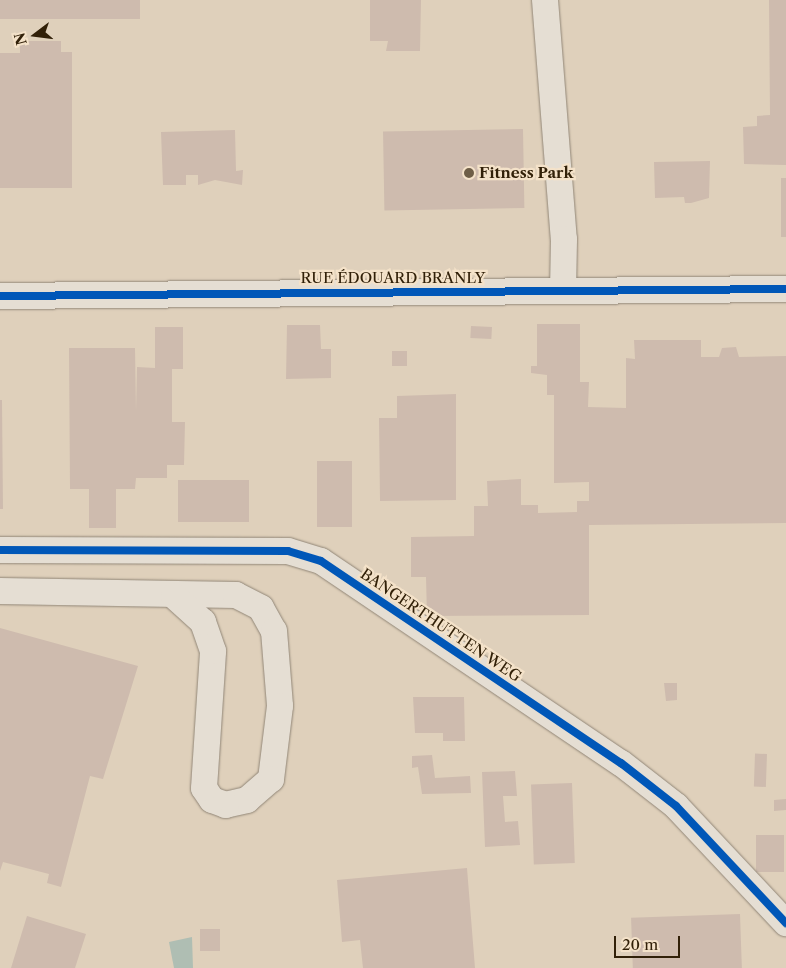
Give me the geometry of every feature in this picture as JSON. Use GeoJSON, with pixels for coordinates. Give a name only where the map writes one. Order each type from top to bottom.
{"type":"FeatureCollection","features":[{"type":"Feature","properties":{"kind":"street"},"geometry":{"type":"LineString","coordinates":[[545,0],[564,239],[563,291]]}},
{"type":"Feature","properties":{"kind":"street","name":"RUE ÉDOUARD BRANLY"},"geometry":{"type":"LineString","coordinates":[[0,296],[786,289]]}},
{"type":"Feature","properties":{"kind":"street","name":"BANGERTHUTTEN WEG"},"geometry":{"type":"LineString","coordinates":[[0,550],[288,550],[321,560],[637,775],[676,806],[786,923]]}},
{"type":"Feature","properties":{"kind":"street"},"geometry":{"type":"LineString","coordinates":[[0,591],[236,596],[261,608],[274,631],[280,706],[271,779],[247,800],[226,805],[212,800],[204,788],[213,651],[204,622],[174,596]]}},
{"type":"Feature","properties":{"kind":"shaded area"},"geometry":{"type":"Polygon","coordinates":[[[192,937],[193,968],[174,968],[169,942],[192,937]]]}},
{"type":"Feature","properties":{"kind":"building"},"geometry":{"type":"Polygon","coordinates":[[[0,0],[140,0],[140,19],[0,19],[0,0]]]}},
{"type":"Feature","properties":{"kind":"building"},"geometry":{"type":"Polygon","coordinates":[[[370,0],[421,0],[420,51],[386,51],[388,41],[370,41],[370,0]]]}},
{"type":"Feature","properties":{"kind":"building"},"geometry":{"type":"Polygon","coordinates":[[[769,0],[786,0],[786,165],[744,164],[743,127],[757,126],[757,116],[770,115],[769,0]]]}},
{"type":"Feature","properties":{"kind":"building"},"geometry":{"type":"Polygon","coordinates":[[[20,41],[61,41],[61,52],[72,52],[72,188],[0,188],[0,53],[20,53],[20,41]]]}},
{"type":"Feature","properties":{"kind":"building"},"geometry":{"type":"Polygon","coordinates":[[[523,129],[524,208],[384,210],[383,131],[523,129]]]}},
{"type":"Feature","properties":{"kind":"building"},"geometry":{"type":"Polygon","coordinates":[[[235,130],[236,171],[243,170],[242,185],[215,180],[198,185],[198,175],[186,175],[186,185],[163,185],[161,132],[235,130]]]}},
{"type":"Feature","properties":{"kind":"building"},"geometry":{"type":"Polygon","coordinates":[[[710,161],[709,198],[685,203],[684,197],[655,198],[654,162],[710,161]]]}},
{"type":"Feature","properties":{"kind":"building"},"geometry":{"type":"Polygon","coordinates":[[[781,178],[786,178],[786,237],[781,237],[781,178]]]}},
{"type":"Feature","properties":{"kind":"building"},"geometry":{"type":"Polygon","coordinates":[[[537,324],[580,324],[580,382],[589,382],[588,407],[626,408],[626,358],[635,359],[634,340],[701,340],[701,357],[719,357],[722,348],[736,347],[739,357],[786,356],[786,523],[589,525],[589,615],[427,616],[426,577],[411,577],[411,537],[474,536],[474,506],[488,506],[487,481],[521,479],[521,505],[538,505],[538,513],[577,512],[577,501],[589,501],[589,482],[554,483],[554,395],[547,395],[547,375],[531,373],[531,366],[537,366],[537,324]]]}},
{"type":"Feature","properties":{"kind":"building"},"geometry":{"type":"Polygon","coordinates":[[[287,325],[320,325],[321,349],[331,349],[331,378],[286,379],[287,325]]]}},
{"type":"Feature","properties":{"kind":"building"},"geometry":{"type":"Polygon","coordinates":[[[471,326],[492,327],[491,339],[470,338],[471,326]]]}},
{"type":"Feature","properties":{"kind":"building"},"geometry":{"type":"Polygon","coordinates":[[[155,327],[183,327],[183,369],[172,369],[172,422],[185,422],[184,465],[167,465],[167,478],[136,478],[135,489],[116,489],[116,528],[89,528],[89,489],[70,489],[69,348],[135,348],[136,411],[137,367],[155,368],[155,327]]]}},
{"type":"Feature","properties":{"kind":"building"},"geometry":{"type":"Polygon","coordinates":[[[392,351],[407,351],[407,366],[392,366],[392,351]]]}},
{"type":"Feature","properties":{"kind":"building"},"geometry":{"type":"Polygon","coordinates":[[[456,394],[456,500],[380,501],[379,418],[397,418],[397,396],[456,394]]]}},
{"type":"Feature","properties":{"kind":"building"},"geometry":{"type":"Polygon","coordinates":[[[0,400],[2,400],[3,509],[0,509],[0,400]]]}},
{"type":"Feature","properties":{"kind":"building"},"geometry":{"type":"Polygon","coordinates":[[[317,461],[352,461],[352,527],[317,527],[317,461]]]}},
{"type":"Feature","properties":{"kind":"building"},"geometry":{"type":"Polygon","coordinates":[[[178,480],[249,480],[249,522],[178,522],[178,480]]]}},
{"type":"Feature","properties":{"kind":"building"},"geometry":{"type":"Polygon","coordinates":[[[0,628],[138,666],[103,779],[90,776],[61,887],[47,883],[49,874],[3,862],[0,871],[0,628]]]}},
{"type":"Feature","properties":{"kind":"building"},"geometry":{"type":"Polygon","coordinates":[[[664,683],[677,683],[677,700],[666,701],[664,683]]]}},
{"type":"Feature","properties":{"kind":"building"},"geometry":{"type":"Polygon","coordinates":[[[413,697],[464,697],[465,741],[443,741],[443,733],[415,733],[413,697]]]}},
{"type":"Feature","properties":{"kind":"building"},"geometry":{"type":"Polygon","coordinates":[[[755,754],[767,754],[766,787],[754,787],[755,754]]]}},
{"type":"Feature","properties":{"kind":"building"},"geometry":{"type":"Polygon","coordinates":[[[432,755],[435,778],[470,776],[471,793],[422,794],[418,767],[412,768],[412,756],[432,755]]]}},
{"type":"Feature","properties":{"kind":"building"},"geometry":{"type":"Polygon","coordinates":[[[515,771],[517,796],[503,796],[505,822],[518,821],[520,845],[485,847],[482,772],[515,771]]]}},
{"type":"Feature","properties":{"kind":"building"},"geometry":{"type":"Polygon","coordinates":[[[572,783],[575,863],[534,864],[531,784],[572,783]]]}},
{"type":"Feature","properties":{"kind":"building"},"geometry":{"type":"Polygon","coordinates":[[[786,799],[786,810],[774,811],[774,800],[786,799]]]}},
{"type":"Feature","properties":{"kind":"building"},"geometry":{"type":"Polygon","coordinates":[[[756,835],[784,835],[784,872],[756,872],[756,835]]]}},
{"type":"Feature","properties":{"kind":"building"},"geometry":{"type":"Polygon","coordinates":[[[467,868],[475,968],[363,968],[360,940],[342,942],[337,880],[467,868]]]}},
{"type":"Feature","properties":{"kind":"building"},"geometry":{"type":"Polygon","coordinates":[[[740,914],[742,968],[633,968],[631,918],[740,914]]]}},
{"type":"Feature","properties":{"kind":"building"},"geometry":{"type":"Polygon","coordinates":[[[27,916],[86,934],[75,968],[11,968],[27,916]]]}},
{"type":"Feature","properties":{"kind":"building"},"geometry":{"type":"Polygon","coordinates":[[[200,929],[220,929],[220,951],[200,951],[200,929]]]}},
{"type":"Feature","properties":{"kind":"cycle path"},"geometry":{"type":"LineString","coordinates":[[0,296],[786,289]]}},
{"type":"Feature","properties":{"kind":"cycle path"},"geometry":{"type":"LineString","coordinates":[[0,550],[288,551],[321,561],[621,763],[676,806],[786,923]]}},
{"type":"Feature","properties":{"kind":"place","name":"Fitness Park"},"geometry":{"type":"Point","coordinates":[469,173]}}]}
